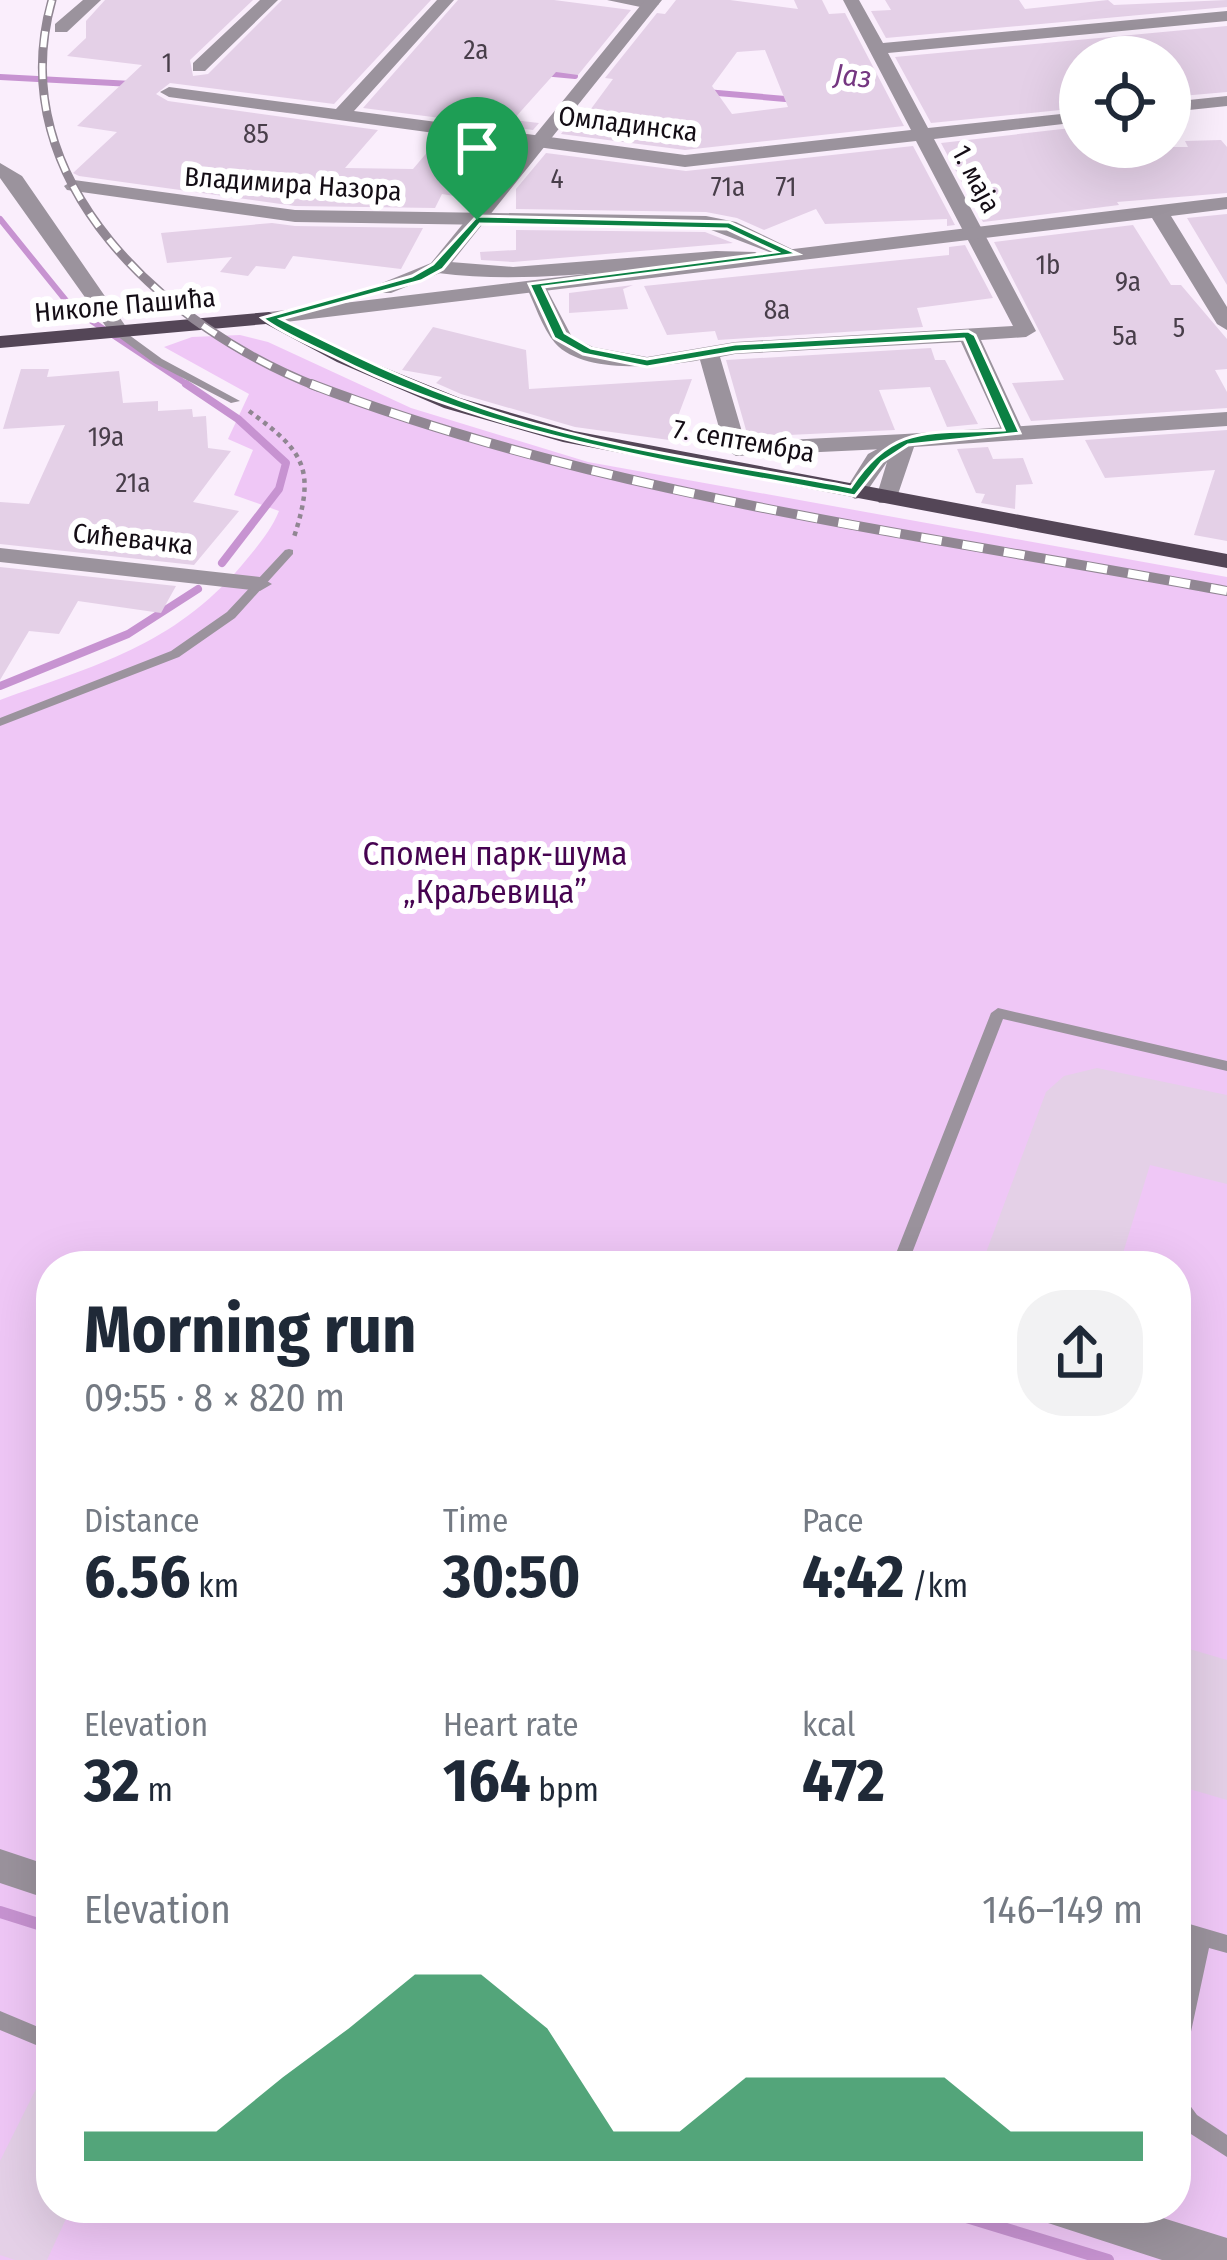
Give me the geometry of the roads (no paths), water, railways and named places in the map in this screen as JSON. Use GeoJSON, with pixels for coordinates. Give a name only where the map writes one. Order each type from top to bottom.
{"type":"FeatureCollection","features":[{"type":"Feature","properties":{"kind":"main road","name":"Николе Пашића"},"geometry":{"type":"LineString","coordinates":[[0,342],[269,318]]}},
{"type":"Feature","properties":{"kind":"main road","name":"7. септембра"},"geometry":{"type":"LineString","coordinates":[[269,318],[370,370],[480,412],[628,450],[1227,561]]}},
{"type":"Feature","properties":{"kind":"street"},"geometry":{"type":"LineString","coordinates":[[61,28],[93,0]]}},
{"type":"Feature","properties":{"kind":"street"},"geometry":{"type":"LineString","coordinates":[[199,67],[270,0]]}},
{"type":"Feature","properties":{"kind":"street"},"geometry":{"type":"LineString","coordinates":[[341,114],[446,0]]}},
{"type":"Feature","properties":{"kind":"street"},"geometry":{"type":"LineString","coordinates":[[615,0],[652,2]]}},
{"type":"Feature","properties":{"kind":"street","name":"1. маја"},"geometry":{"type":"LineString","coordinates":[[851,0],[1026,331],[968,335]]}},
{"type":"Feature","properties":{"kind":"street"},"geometry":{"type":"LineString","coordinates":[[315,309],[416,279],[438,267],[652,2]]}},
{"type":"Feature","properties":{"kind":"street"},"geometry":{"type":"LineString","coordinates":[[877,49],[1227,16]]}},
{"type":"Feature","properties":{"kind":"street","name":"Омладинска"},"geometry":{"type":"LineString","coordinates":[[170,92],[698,161],[1059,119]]}},
{"type":"Feature","properties":{"kind":"street"},"geometry":{"type":"LineString","coordinates":[[1191,105],[1227,101]]}},
{"type":"Feature","properties":{"kind":"street"},"geometry":{"type":"LineString","coordinates":[[0,169],[15,180],[113,334]]}},
{"type":"Feature","properties":{"kind":"street","name":"Владимира Назора"},"geometry":{"type":"LineString","coordinates":[[74,186],[256,213],[715,223],[792,254]]}},
{"type":"Feature","properties":{"kind":"street","name":"Николе Пашића"},"geometry":{"type":"LineString","coordinates":[[269,318],[1227,203]]}},
{"type":"Feature","properties":{"kind":"street"},"geometry":{"type":"LineString","coordinates":[[1158,211],[1227,324]]}},
{"type":"Feature","properties":{"kind":"street","name":"Николе Пашића"},"geometry":{"type":"LineString","coordinates":[[438,267],[484,272],[696,257],[755,258]]}},
{"type":"Feature","properties":{"kind":"street"},"geometry":{"type":"LineString","coordinates":[[536,284],[559,335],[575,347],[647,363],[708,352],[968,335],[1013,433]]}},
{"type":"Feature","properties":{"kind":"street"},"geometry":{"type":"LineString","coordinates":[[708,352],[736,448],[1227,419]]}},
{"type":"Feature","properties":{"kind":"street"},"geometry":{"type":"LineString","coordinates":[[855,492],[876,459],[905,441]]}},
{"type":"Feature","properties":{"kind":"street"},"geometry":{"type":"LineString","coordinates":[[886,498],[905,441]]}},
{"type":"Feature","properties":{"kind":"street","name":"Сићевачка"},"geometry":{"type":"LineString","coordinates":[[0,555],[260,584]]}},
{"type":"Feature","properties":{"kind":"street"},"geometry":{"type":"LineString","coordinates":[[0,1866],[36,1878]]}},
{"type":"Feature","properties":{"kind":"street"},"geometry":{"type":"LineString","coordinates":[[1111,2223],[1227,2259]]}},
{"type":"Feature","properties":{"kind":"lane"},"geometry":{"type":"LineString","coordinates":[[113,334],[235,400]]}},
{"type":"Feature","properties":{"kind":"lane"},"geometry":{"type":"LineString","coordinates":[[0,722],[175,654],[231,615],[290,551]]}},
{"type":"Feature","properties":{"kind":"lane"},"geometry":{"type":"LineString","coordinates":[[905,1251],[998,1013],[1227,1066]]}},
{"type":"Feature","properties":{"kind":"lane"},"geometry":{"type":"LineString","coordinates":[[1191,1933],[1227,1944]]}},
{"type":"Feature","properties":{"kind":"lane"},"geometry":{"type":"LineString","coordinates":[[1191,1986],[1202,1936]]}},
{"type":"Feature","properties":{"kind":"lane"},"geometry":{"type":"LineString","coordinates":[[0,2020],[36,2036]]}},
{"type":"Feature","properties":{"kind":"lane"},"geometry":{"type":"LineString","coordinates":[[1191,2123],[1227,2147]]}},
{"type":"Feature","properties":{"kind":"waterway","name":"Јаз"},"geometry":{"type":"LineString","coordinates":[[543,73],[575,76]]}},
{"type":"Feature","properties":{"kind":"waterway","name":"Јаз"},"geometry":{"type":"LineString","coordinates":[[0,77],[132,84]]}},
{"type":"Feature","properties":{"kind":"waterway","name":"Јаз"},"geometry":{"type":"LineString","coordinates":[[706,92],[797,100]]}},
{"type":"Feature","properties":{"kind":"waterway"},"geometry":{"type":"LineString","coordinates":[[0,219],[72,308],[191,387]]}},
{"type":"Feature","properties":{"kind":"waterway"},"geometry":{"type":"LineString","coordinates":[[186,384],[238,419],[286,463],[279,489],[222,563]]}},
{"type":"Feature","properties":{"kind":"waterway"},"geometry":{"type":"LineString","coordinates":[[0,686],[128,634],[198,589]]}},
{"type":"Feature","properties":{"kind":"waterway"},"geometry":{"type":"LineString","coordinates":[[0,1912],[36,1923]]}},
{"type":"Feature","properties":{"kind":"waterway"},"geometry":{"type":"LineString","coordinates":[[986,2223],[1108,2260]]}},
{"type":"Feature","properties":{"kind":"railway"},"geometry":{"type":"LineString","coordinates":[[52,0],[42,67],[51,130],[74,188],[110,240],[155,287],[206,328],[313,385]]}},
{"type":"Feature","properties":{"kind":"railway"},"geometry":{"type":"LineString","coordinates":[[313,385],[422,423],[649,484],[1227,591]]}},
{"type":"Feature","properties":{"kind":"railway"},"geometry":{"type":"LineString","coordinates":[[313,385],[318,387]]}},
{"type":"Feature","properties":{"kind":"park label","name":"Спомен парк-шума „Краљевица”"},"geometry":{"type":"Point","coordinates":[495,873]}}]}
